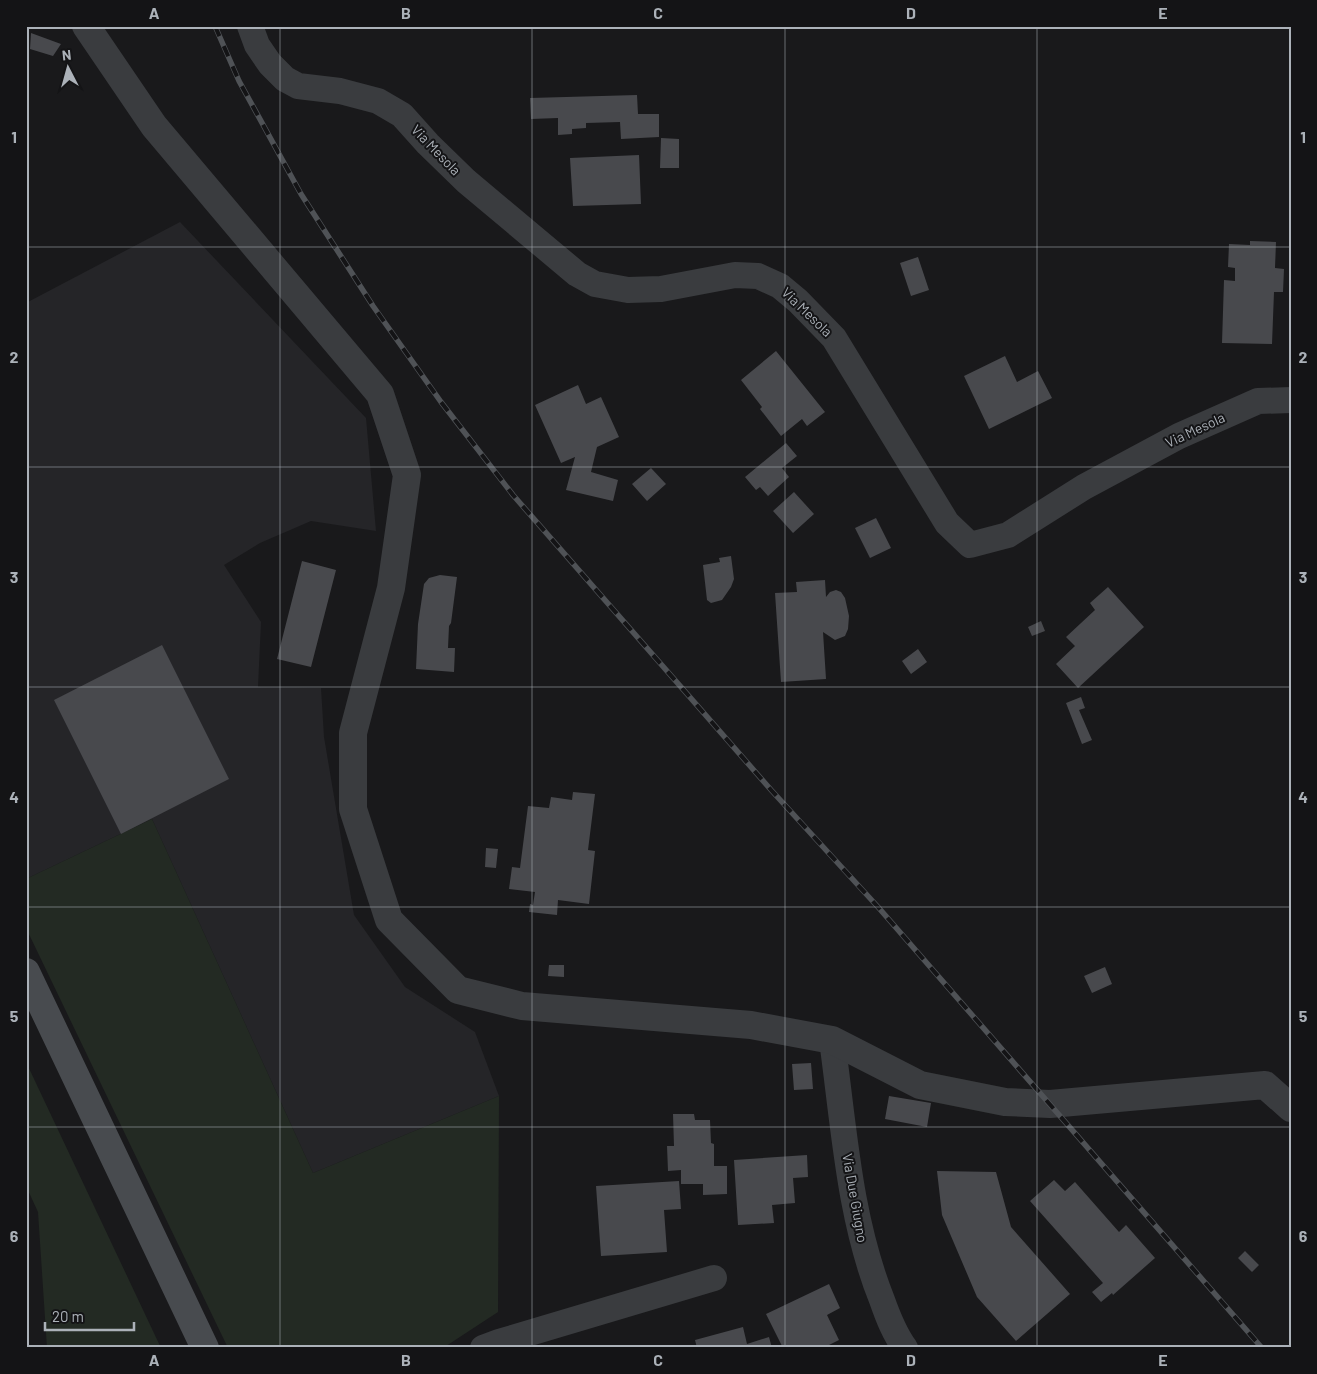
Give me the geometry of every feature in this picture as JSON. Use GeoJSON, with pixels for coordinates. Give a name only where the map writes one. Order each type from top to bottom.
{"type":"FeatureCollection","features":[{"type":"Feature","properties":{"kind":"main road"},"geometry":{"type":"LineString","coordinates":[[26,972],[204,1348]]}},
{"type":"Feature","properties":{"kind":"street"},"geometry":{"type":"LineString","coordinates":[[86,26],[154,126],[380,394],[407,475],[391,588],[353,734],[353,809],[390,920],[458,990],[522,1006],[751,1025],[832,1040],[920,1085],[1005,1102],[1050,1104],[1265,1085],[1291,1108]]}},
{"type":"Feature","properties":{"kind":"street","name":"Via Mesola"},"geometry":{"type":"LineString","coordinates":[[250,26],[257,44],[270,64],[286,79],[298,86],[340,91],[378,101],[402,115],[428,144],[466,181],[577,274],[595,284],[628,290],[661,289],[735,275],[758,276],[780,286],[798,301],[834,338],[947,523],[970,545],[1008,535],[1084,488],[1178,436],[1258,401],[1291,400]]}},
{"type":"Feature","properties":{"kind":"street","name":"Via Due Giugno"},"geometry":{"type":"LineString","coordinates":[[832,1040],[852,1194],[870,1270],[896,1335],[905,1348]]}},
{"type":"Feature","properties":{"kind":"street"},"geometry":{"type":"LineString","coordinates":[[483,1348],[714,1278]]}},
{"type":"Feature","properties":{"kind":"shaded area"},"geometry":{"type":"Polygon","coordinates":[[[180,222],[366,418],[376,531],[311,521],[260,543],[224,565],[261,622],[258,687],[321,688],[324,737],[354,915],[405,987],[475,1032],[499,1096],[313,1173],[152,819],[26,879],[26,303],[180,222]]]}},
{"type":"Feature","properties":{"kind":"shaded area"},"geometry":{"type":"Polygon","coordinates":[[[152,819],[313,1173],[499,1096],[498,1312],[443,1348],[228,1348],[26,928],[26,879],[152,819]]]}},
{"type":"Feature","properties":{"kind":"shaded area"},"geometry":{"type":"Polygon","coordinates":[[[26,1062],[161,1348],[47,1348],[38,1212],[26,1186],[26,1062]]]}},
{"type":"Feature","properties":{"kind":"building"},"geometry":{"type":"Polygon","coordinates":[[[31,33],[61,44],[53,56],[30,49],[31,33]]]}},
{"type":"Feature","properties":{"kind":"building"},"geometry":{"type":"Polygon","coordinates":[[[637,95],[638,114],[659,114],[659,137],[621,139],[620,122],[586,123],[586,128],[572,129],[572,134],[558,135],[558,118],[531,119],[530,98],[637,95]]]}},
{"type":"Feature","properties":{"kind":"building"},"geometry":{"type":"Polygon","coordinates":[[[661,138],[679,139],[679,168],[660,168],[661,138]]]}},
{"type":"Feature","properties":{"kind":"building"},"geometry":{"type":"Polygon","coordinates":[[[639,155],[641,204],[573,206],[570,158],[639,155]]]}},
{"type":"Feature","properties":{"kind":"building"},"geometry":{"type":"Polygon","coordinates":[[[1250,241],[1276,242],[1275,268],[1284,269],[1283,292],[1274,292],[1272,344],[1222,343],[1224,280],[1235,281],[1235,268],[1228,267],[1229,244],[1250,245],[1250,241]]]}},
{"type":"Feature","properties":{"kind":"building"},"geometry":{"type":"Polygon","coordinates":[[[918,257],[929,290],[911,296],[900,263],[918,257]]]}},
{"type":"Feature","properties":{"kind":"building"},"geometry":{"type":"Polygon","coordinates":[[[776,351],[825,412],[807,426],[802,419],[781,436],[741,380],[776,351]]]}},
{"type":"Feature","properties":{"kind":"building"},"geometry":{"type":"Polygon","coordinates":[[[1005,356],[1017,382],[1038,371],[1052,398],[989,429],[964,376],[1005,356]]]}},
{"type":"Feature","properties":{"kind":"building"},"geometry":{"type":"Polygon","coordinates":[[[578,385],[586,404],[601,397],[619,437],[597,447],[591,472],[618,480],[613,501],[566,490],[575,457],[561,463],[535,405],[578,385]]]}},
{"type":"Feature","properties":{"kind":"building"},"geometry":{"type":"Polygon","coordinates":[[[786,443],[797,456],[782,468],[789,477],[768,496],[760,487],[756,490],[745,477],[786,443]]]}},
{"type":"Feature","properties":{"kind":"building"},"geometry":{"type":"Polygon","coordinates":[[[651,468],[666,484],[647,501],[632,484],[651,468]]]}},
{"type":"Feature","properties":{"kind":"building"},"geometry":{"type":"Polygon","coordinates":[[[794,492],[814,514],[793,533],[773,511],[794,492]]]}},
{"type":"Feature","properties":{"kind":"building"},"geometry":{"type":"Polygon","coordinates":[[[876,518],[891,548],[870,558],[855,528],[876,518]]]}},
{"type":"Feature","properties":{"kind":"building"},"geometry":{"type":"Polygon","coordinates":[[[731,556],[734,579],[731,587],[722,600],[711,603],[707,600],[703,565],[720,562],[719,558],[731,556]]]}},
{"type":"Feature","properties":{"kind":"building"},"geometry":{"type":"Polygon","coordinates":[[[302,561],[336,570],[311,667],[277,659],[302,561]]]}},
{"type":"Feature","properties":{"kind":"building"},"geometry":{"type":"Polygon","coordinates":[[[440,575],[457,577],[449,626],[448,648],[455,648],[454,672],[416,669],[418,624],[424,584],[429,578],[440,575]]]}},
{"type":"Feature","properties":{"kind":"building"},"geometry":{"type":"Polygon","coordinates":[[[825,580],[826,597],[830,592],[836,590],[841,592],[845,598],[849,616],[848,629],[845,636],[835,640],[823,632],[826,679],[781,682],[775,593],[797,592],[796,582],[825,580]]]}},
{"type":"Feature","properties":{"kind":"building"},"geometry":{"type":"Polygon","coordinates":[[[1108,587],[1144,627],[1078,688],[1056,664],[1075,646],[1066,637],[1095,610],[1090,603],[1108,587]]]}},
{"type":"Feature","properties":{"kind":"building"},"geometry":{"type":"Polygon","coordinates":[[[1041,621],[1045,631],[1032,636],[1028,627],[1041,621]]]}},
{"type":"Feature","properties":{"kind":"building"},"geometry":{"type":"Polygon","coordinates":[[[162,645],[229,779],[121,834],[54,700],[162,645]]]}},
{"type":"Feature","properties":{"kind":"building"},"geometry":{"type":"Polygon","coordinates":[[[918,649],[927,662],[911,674],[902,661],[918,649]]]}},
{"type":"Feature","properties":{"kind":"building"},"geometry":{"type":"Polygon","coordinates":[[[1081,697],[1085,708],[1079,710],[1092,740],[1082,744],[1066,703],[1081,697]]]}},
{"type":"Feature","properties":{"kind":"building"},"geometry":{"type":"Polygon","coordinates":[[[573,792],[595,794],[588,850],[595,851],[589,904],[558,900],[557,915],[529,912],[530,904],[533,905],[535,892],[509,889],[512,867],[520,868],[528,806],[549,808],[551,797],[572,800],[573,792]]]}},
{"type":"Feature","properties":{"kind":"building"},"geometry":{"type":"Polygon","coordinates":[[[486,848],[498,849],[496,868],[485,867],[486,848]]]}},
{"type":"Feature","properties":{"kind":"building"},"geometry":{"type":"Polygon","coordinates":[[[549,965],[564,965],[564,977],[548,976],[549,965]]]}},
{"type":"Feature","properties":{"kind":"building"},"geometry":{"type":"Polygon","coordinates":[[[1105,967],[1112,984],[1092,993],[1084,976],[1105,967]]]}},
{"type":"Feature","properties":{"kind":"building"},"geometry":{"type":"Polygon","coordinates":[[[811,1063],[813,1089],[794,1090],[792,1064],[811,1063]]]}},
{"type":"Feature","properties":{"kind":"building"},"geometry":{"type":"Polygon","coordinates":[[[889,1096],[931,1103],[927,1127],[885,1119],[889,1096]]]}},
{"type":"Feature","properties":{"kind":"building"},"geometry":{"type":"Polygon","coordinates":[[[673,1114],[694,1114],[695,1120],[710,1120],[711,1143],[714,1144],[714,1166],[727,1166],[727,1194],[703,1195],[703,1184],[681,1184],[681,1170],[668,1171],[667,1146],[674,1146],[673,1114]]]}},
{"type":"Feature","properties":{"kind":"building"},"geometry":{"type":"Polygon","coordinates":[[[807,1155],[808,1177],[793,1178],[795,1203],[772,1205],[774,1223],[738,1225],[734,1160],[807,1155]]]}},
{"type":"Feature","properties":{"kind":"building"},"geometry":{"type":"Polygon","coordinates":[[[937,1171],[996,1172],[1011,1227],[1070,1294],[1016,1341],[977,1297],[942,1215],[937,1171]]]}},
{"type":"Feature","properties":{"kind":"building"},"geometry":{"type":"Polygon","coordinates":[[[1054,1180],[1065,1191],[1075,1182],[1119,1232],[1126,1225],[1155,1258],[1113,1295],[1112,1293],[1101,1302],[1092,1292],[1103,1283],[1030,1201],[1054,1180]]]}},
{"type":"Feature","properties":{"kind":"building"},"geometry":{"type":"Polygon","coordinates":[[[679,1181],[681,1209],[664,1210],[667,1252],[601,1256],[596,1186],[679,1181]]]}},
{"type":"Feature","properties":{"kind":"building"},"geometry":{"type":"Polygon","coordinates":[[[1245,1251],[1259,1265],[1252,1272],[1238,1258],[1245,1251]]]}},
{"type":"Feature","properties":{"kind":"building"},"geometry":{"type":"Polygon","coordinates":[[[829,1284],[840,1308],[827,1315],[839,1340],[823,1348],[783,1348],[766,1314],[829,1284]]]}},
{"type":"Feature","properties":{"kind":"building"},"geometry":{"type":"Polygon","coordinates":[[[743,1327],[747,1344],[769,1337],[772,1348],[697,1348],[695,1340],[743,1327]]]}},
{"type":"Feature","properties":{"kind":"railway"},"geometry":{"type":"LineString","coordinates":[[215,26],[239,81],[301,194],[373,306],[441,402],[513,495],[772,791],[878,907],[1262,1348]]}}]}
